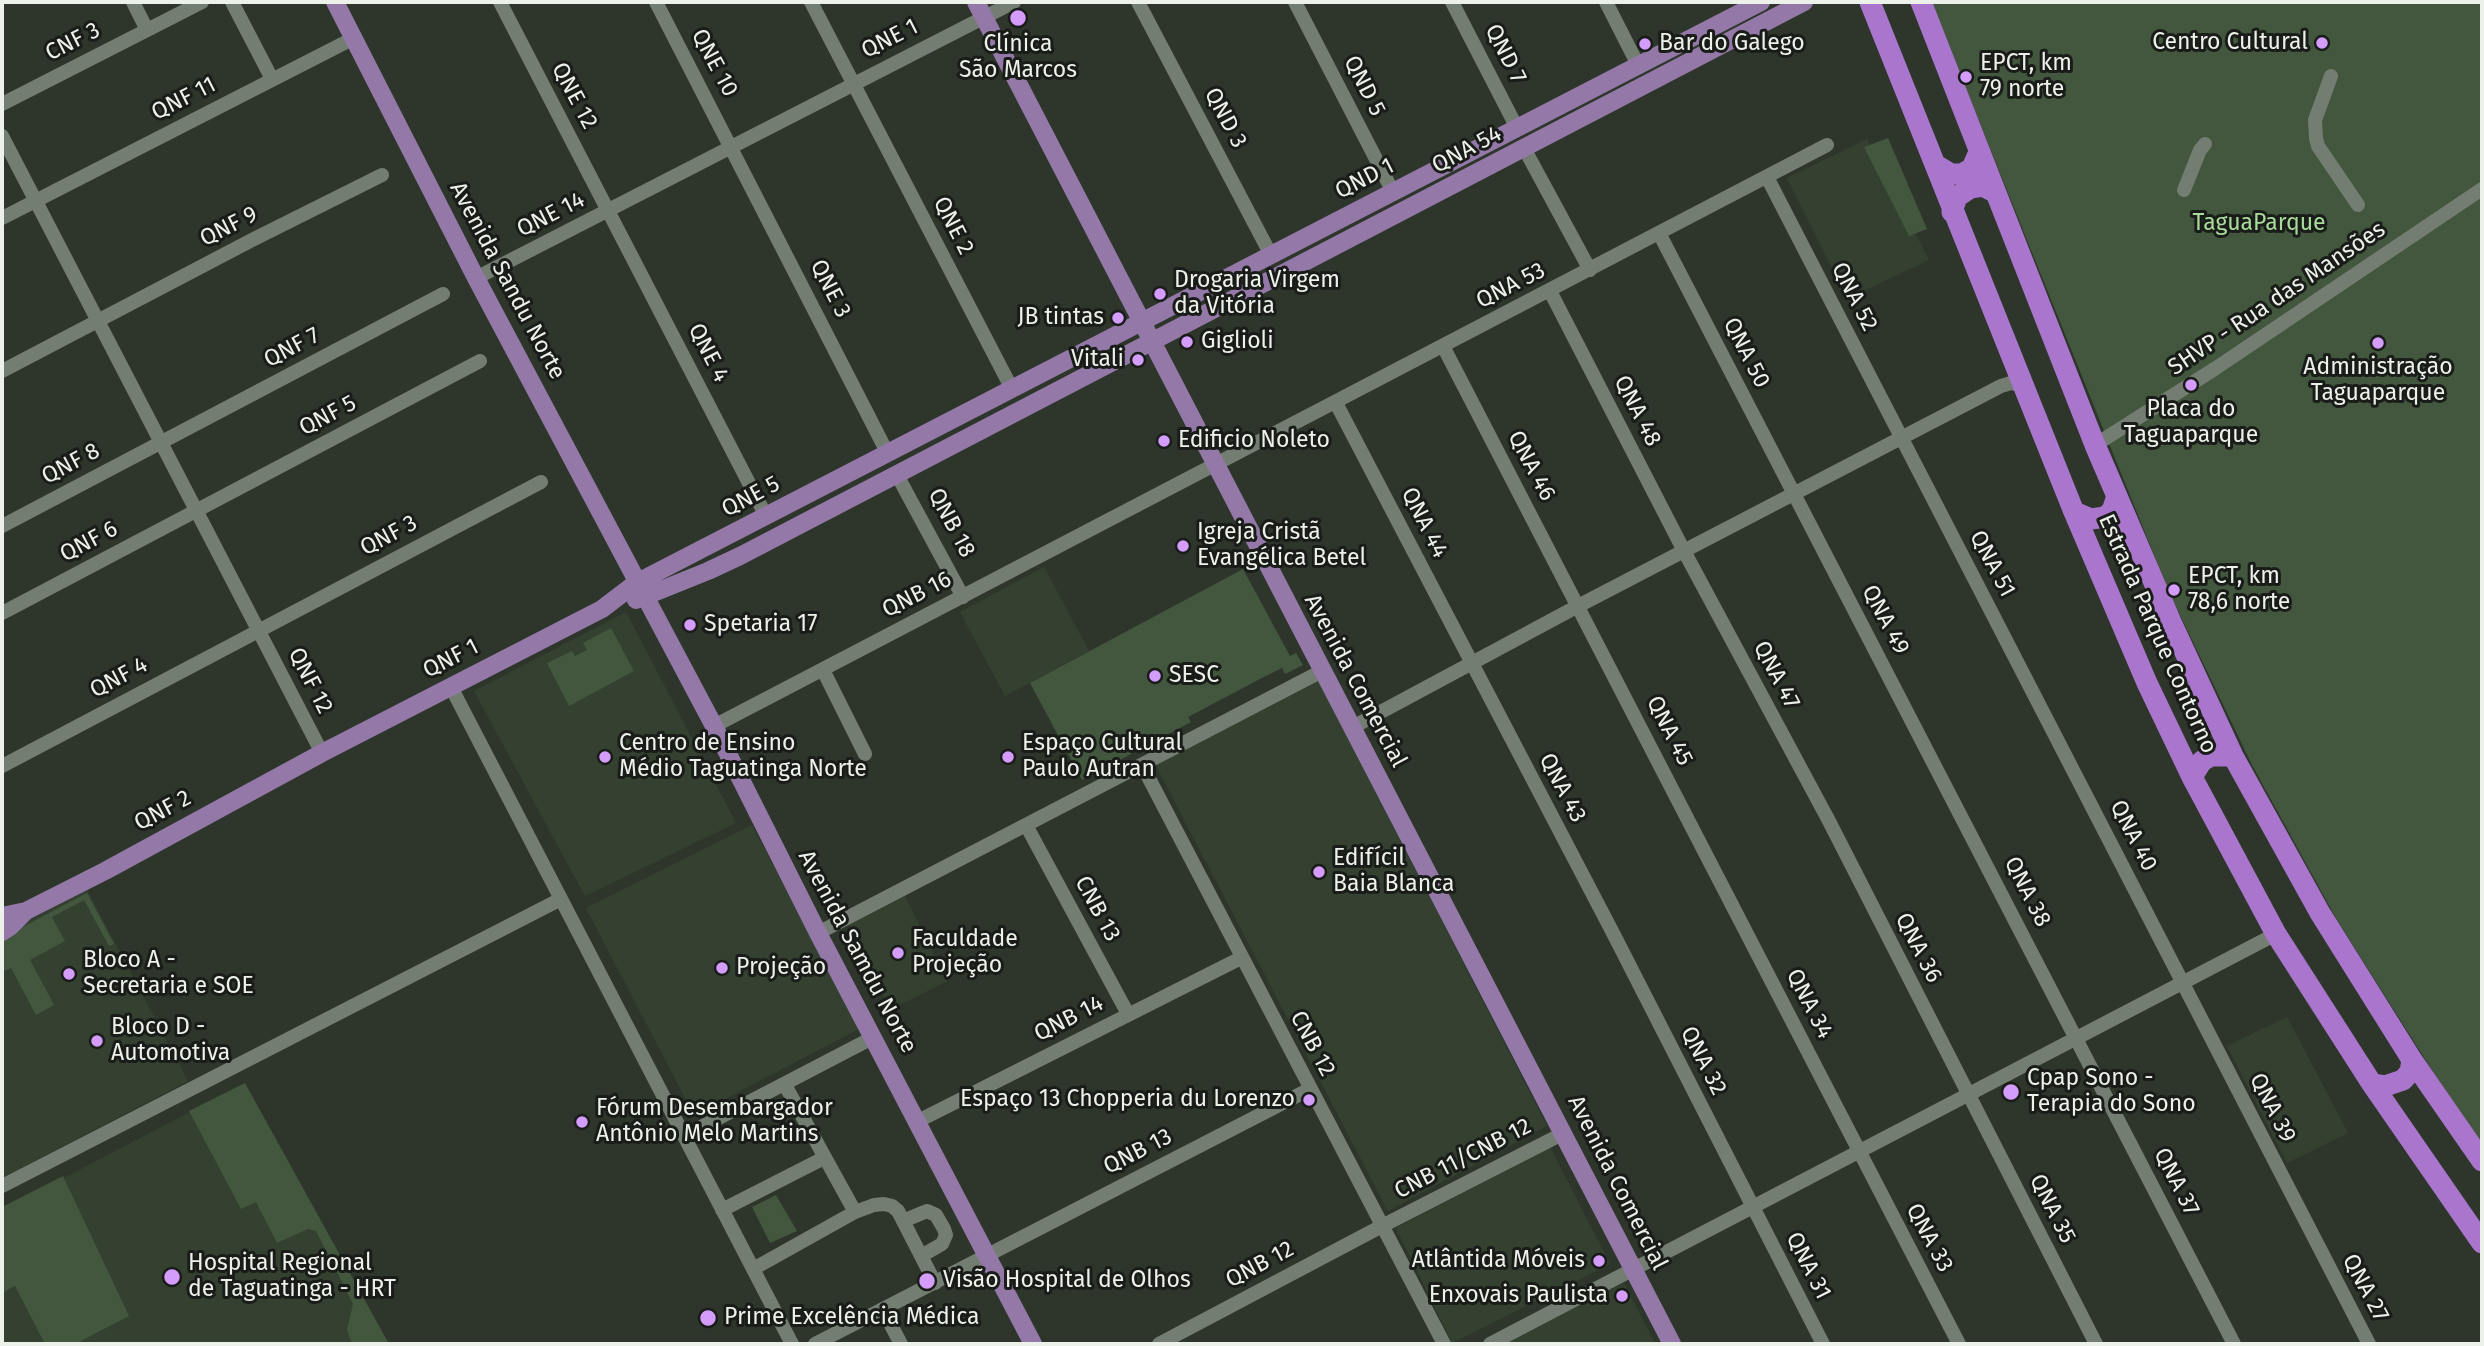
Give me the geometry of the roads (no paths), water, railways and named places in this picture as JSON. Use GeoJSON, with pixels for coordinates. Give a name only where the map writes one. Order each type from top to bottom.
{"type":"FeatureCollection","features":[{"type":"Feature","properties":{"kind":"highway","name":"Estrada Parque Contorno"},"geometry":{"type":"LineString","coordinates":[[1870,2],[2074,512],[2147,683],[2192,777],[2276,934],[2372,1084],[2482,1243]]}},
{"type":"Feature","properties":{"kind":"highway","name":"Estrada Parque Contorno"},"geometry":{"type":"LineString","coordinates":[[1920,2],[2095,445],[2171,622],[2233,756],[2320,913],[2412,1060],[2482,1161]]}},
{"type":"Feature","properties":{"kind":"highway"},"geometry":{"type":"LineString","coordinates":[[1936,165],[1951,174],[1962,174],[1972,168],[1979,152]]}},
{"type":"Feature","properties":{"kind":"highway"},"geometry":{"type":"LineString","coordinates":[[1952,212],[1957,197],[1970,188],[1983,186],[1996,193]]}},
{"type":"Feature","properties":{"kind":"highway"},"geometry":{"type":"LineString","coordinates":[[2074,512],[2091,519],[2105,517],[2112,511],[2118,496]]}},
{"type":"Feature","properties":{"kind":"highway"},"geometry":{"type":"LineString","coordinates":[[2192,777],[2202,761],[2211,756],[2233,756]]}},
{"type":"Feature","properties":{"kind":"highway"},"geometry":{"type":"LineString","coordinates":[[2372,1084],[2385,1086],[2403,1080],[2410,1072],[2412,1060]]}},
{"type":"Feature","properties":{"kind":"main road","name":"Avenida Sandu Norte"},"geometry":{"type":"LineString","coordinates":[[335,2],[640,590]]}},
{"type":"Feature","properties":{"kind":"main road","name":"QND 1"},"geometry":{"type":"LineString","coordinates":[[1017,387],[1761,2]]}},
{"type":"Feature","properties":{"kind":"main road","name":"QNA 54"},"geometry":{"type":"LineString","coordinates":[[1152,342],[1804,2]]}},
{"type":"Feature","properties":{"kind":"main road","name":"Avenida Comercial"},"geometry":{"type":"LineString","coordinates":[[980,10],[1672,1344]]}},
{"type":"Feature","properties":{"kind":"main road"},"geometry":{"type":"LineString","coordinates":[[1467,154],[1467,166],[1477,173]]}},
{"type":"Feature","properties":{"kind":"main road"},"geometry":{"type":"LineString","coordinates":[[1445,165],[1453,172],[1453,185]]}},
{"type":"Feature","properties":{"kind":"main road"},"geometry":{"type":"LineString","coordinates":[[1217,283],[1218,296],[1227,303]]}},
{"type":"Feature","properties":{"kind":"main road"},"geometry":{"type":"LineString","coordinates":[[640,590],[708,571],[740,556],[1152,342]]}},
{"type":"Feature","properties":{"kind":"main road"},"geometry":{"type":"LineString","coordinates":[[1017,387],[1032,390],[1033,403]]}},
{"type":"Feature","properties":{"kind":"main road","name":"QNE 5"},"geometry":{"type":"LineString","coordinates":[[640,590],[701,550],[1017,387]]}},
{"type":"Feature","properties":{"kind":"main road"},"geometry":{"type":"LineString","coordinates":[[729,536],[731,549],[740,556]]}},
{"type":"Feature","properties":{"kind":"main road"},"geometry":{"type":"LineString","coordinates":[[701,550],[711,550],[716,555],[708,571]]}},
{"type":"Feature","properties":{"kind":"main road","name":"QNF 1"},"geometry":{"type":"LineString","coordinates":[[321,753],[640,590]]}},
{"type":"Feature","properties":{"kind":"main road","name":"Avenida Samdu Norte"},"geometry":{"type":"LineString","coordinates":[[640,590],[714,726],[818,933],[1033,1344]]}},
{"type":"Feature","properties":{"kind":"main road","name":"QNF 2"},"geometry":{"type":"LineString","coordinates":[[4,919],[26,911],[105,871],[321,753]]}},
{"type":"Feature","properties":{"kind":"street"},"geometry":{"type":"LineString","coordinates":[[132,2],[147,30]]}},
{"type":"Feature","properties":{"kind":"street","name":"CNF 3"},"geometry":{"type":"LineString","coordinates":[[2,104],[202,2]]}},
{"type":"Feature","properties":{"kind":"street"},"geometry":{"type":"LineString","coordinates":[[232,2],[272,79]]}},
{"type":"Feature","properties":{"kind":"street","name":"QNE 12"},"geometry":{"type":"LineString","coordinates":[[500,2],[608,211]]}},
{"type":"Feature","properties":{"kind":"street","name":"QNE 10"},"geometry":{"type":"LineString","coordinates":[[656,2],[731,146]]}},
{"type":"Feature","properties":{"kind":"street","name":"QNE 2"},"geometry":{"type":"LineString","coordinates":[[811,2],[1017,387]]}},
{"type":"Feature","properties":{"kind":"street"},"geometry":{"type":"LineString","coordinates":[[980,10],[1014,2]]}},
{"type":"Feature","properties":{"kind":"street","name":"QND 3"},"geometry":{"type":"LineString","coordinates":[[1138,2],[1271,255]]}},
{"type":"Feature","properties":{"kind":"street","name":"QND 5"},"geometry":{"type":"LineString","coordinates":[[1295,2],[1393,192]]}},
{"type":"Feature","properties":{"kind":"street","name":"QND 7"},"geometry":{"type":"LineString","coordinates":[[1452,2],[1517,128]]}},
{"type":"Feature","properties":{"kind":"street"},"geometry":{"type":"LineString","coordinates":[[1606,2],[1638,65]]}},
{"type":"Feature","properties":{"kind":"street","name":"QNE 1"},"geometry":{"type":"LineString","coordinates":[[731,146],[854,83],[980,10]]}},
{"type":"Feature","properties":{"kind":"street","name":"QNF 11"},"geometry":{"type":"LineString","coordinates":[[34,201],[354,38]]}},
{"type":"Feature","properties":{"kind":"street"},"geometry":{"type":"LineString","coordinates":[[2331,76],[2315,120],[2316,138],[2318,146],[2358,205]]}},
{"type":"Feature","properties":{"kind":"street","name":"QNF 12"},"geometry":{"type":"LineString","coordinates":[[2,135],[321,753]]}},
{"type":"Feature","properties":{"kind":"street"},"geometry":{"type":"LineString","coordinates":[[2185,190],[2200,150],[2205,144]]}},
{"type":"Feature","properties":{"kind":"street","name":"QNA 53"},"geometry":{"type":"LineString","coordinates":[[1215,465],[1827,145]]}},
{"type":"Feature","properties":{"kind":"street","name":"QNE 14"},"geometry":{"type":"LineString","coordinates":[[476,278],[731,146]]}},
{"type":"Feature","properties":{"kind":"street","name":"QNE 3"},"geometry":{"type":"LineString","coordinates":[[731,146],[888,454]]}},
{"type":"Feature","properties":{"kind":"street"},"geometry":{"type":"LineString","coordinates":[[1524,148],[1590,270]]}},
{"type":"Feature","properties":{"kind":"street","name":"QNF 9"},"geometry":{"type":"LineString","coordinates":[[2,371],[382,175]]}},
{"type":"Feature","properties":{"kind":"street","name":"QNA 52"},"geometry":{"type":"LineString","coordinates":[[1767,177],[1901,439]]}},
{"type":"Feature","properties":{"kind":"street","name":"SHVP - Rua das Mansões"},"geometry":{"type":"LineString","coordinates":[[2095,445],[2217,368],[2482,189]]}},
{"type":"Feature","properties":{"kind":"street"},"geometry":{"type":"LineString","coordinates":[[2,218],[34,201]]}},
{"type":"Feature","properties":{"kind":"street","name":"QNE 4"},"geometry":{"type":"LineString","coordinates":[[608,211],[766,516]]}},
{"type":"Feature","properties":{"kind":"street","name":"QNA 50"},"geometry":{"type":"LineString","coordinates":[[1659,233],[1793,494]]}},
{"type":"Feature","properties":{"kind":"street","name":"QNA 48"},"geometry":{"type":"LineString","coordinates":[[1550,291],[1684,551]]}},
{"type":"Feature","properties":{"kind":"street","name":"QNF 7"},"geometry":{"type":"LineString","coordinates":[[162,442],[443,294]]}},
{"type":"Feature","properties":{"kind":"street","name":"QNA 46"},"geometry":{"type":"LineString","coordinates":[[1443,346],[1578,606]]}},
{"type":"Feature","properties":{"kind":"street","name":"QNF 5"},"geometry":{"type":"LineString","coordinates":[[197,511],[480,361]]}},
{"type":"Feature","properties":{"kind":"street"},"geometry":{"type":"LineString","coordinates":[[2001,386],[2014,364]]}},
{"type":"Feature","properties":{"kind":"street"},"geometry":{"type":"LineString","coordinates":[[1351,727],[2001,386],[2011,383],[2024,386]]}},
{"type":"Feature","properties":{"kind":"street","name":"QNA 44"},"geometry":{"type":"LineString","coordinates":[[1336,402],[1472,664]]}},
{"type":"Feature","properties":{"kind":"street","name":"QNA 51"},"geometry":{"type":"LineString","coordinates":[[1901,439],[2043,710]]}},
{"type":"Feature","properties":{"kind":"street","name":"QNF 8"},"geometry":{"type":"LineString","coordinates":[[2,526],[162,442]]}},
{"type":"Feature","properties":{"kind":"street","name":"QNB 16"},"geometry":{"type":"LineString","coordinates":[[714,726],[1215,465]]}},
{"type":"Feature","properties":{"kind":"street","name":"QNB 18"},"geometry":{"type":"LineString","coordinates":[[896,473],[963,597]]}},
{"type":"Feature","properties":{"kind":"street","name":"QNF 3"},"geometry":{"type":"LineString","coordinates":[[258,630],[541,482]]}},
{"type":"Feature","properties":{"kind":"street","name":"QNA 49"},"geometry":{"type":"LineString","coordinates":[[1793,494],[1937,766]]}},
{"type":"Feature","properties":{"kind":"street","name":"QNF 6"},"geometry":{"type":"LineString","coordinates":[[2,613],[197,511]]}},
{"type":"Feature","properties":{"kind":"street","name":"QNA 47"},"geometry":{"type":"LineString","coordinates":[[1684,551],[1829,821]]}},
{"type":"Feature","properties":{"kind":"street","name":"QNA 45"},"geometry":{"type":"LineString","coordinates":[[1578,606],[1719,877]]}},
{"type":"Feature","properties":{"kind":"street","name":"QNF 4"},"geometry":{"type":"LineString","coordinates":[[2,766],[258,630]]}},
{"type":"Feature","properties":{"kind":"street","name":"QNA 43"},"geometry":{"type":"LineString","coordinates":[[1472,664],[1613,933]]}},
{"type":"Feature","properties":{"kind":"street"},"geometry":{"type":"LineString","coordinates":[[823,670],[865,754]]}},
{"type":"Feature","properties":{"kind":"street"},"geometry":{"type":"LineString","coordinates":[[818,933],[1322,671]]}},
{"type":"Feature","properties":{"kind":"street"},"geometry":{"type":"LineString","coordinates":[[451,687],[792,1344]]}},
{"type":"Feature","properties":{"kind":"street","name":"QNA 40"},"geometry":{"type":"LineString","coordinates":[[2043,710],[2183,983]]}},
{"type":"Feature","properties":{"kind":"street","name":"CNB 12"},"geometry":{"type":"LineString","coordinates":[[1142,765],[1444,1344]]}},
{"type":"Feature","properties":{"kind":"street","name":"QNA 38"},"geometry":{"type":"LineString","coordinates":[[1937,766],[2076,1039]]}},
{"type":"Feature","properties":{"kind":"street","name":"QNA 36"},"geometry":{"type":"LineString","coordinates":[[1829,821],[1967,1095]]}},
{"type":"Feature","properties":{"kind":"street","name":"CNB 13"},"geometry":{"type":"LineString","coordinates":[[1026,825],[1128,1014]]}},
{"type":"Feature","properties":{"kind":"street","name":"QNA 34"},"geometry":{"type":"LineString","coordinates":[[1719,877],[1859,1152]]}},
{"type":"Feature","properties":{"kind":"street"},"geometry":{"type":"LineString","coordinates":[[2,1186],[561,899]]}},
{"type":"Feature","properties":{"kind":"street","name":"QNA 32"},"geometry":{"type":"LineString","coordinates":[[1613,933],[1752,1209]]}},
{"type":"Feature","properties":{"kind":"street"},"geometry":{"type":"LineString","coordinates":[[1490,1344],[2276,934]]}},
{"type":"Feature","properties":{"kind":"street","name":"QNB 14"},"geometry":{"type":"LineString","coordinates":[[918,1121],[1241,958]]}},
{"type":"Feature","properties":{"kind":"street","name":"QNA 39"},"geometry":{"type":"LineString","coordinates":[[2183,983],[2321,1254]]}},
{"type":"Feature","properties":{"kind":"street"},"geometry":{"type":"LineString","coordinates":[[684,1136],[874,1037]]}},
{"type":"Feature","properties":{"kind":"street","name":"QNA 37"},"geometry":{"type":"LineString","coordinates":[[2076,1039],[2234,1344]]}},
{"type":"Feature","properties":{"kind":"street"},"geometry":{"type":"LineString","coordinates":[[785,1085],[855,1212]]}},
{"type":"Feature","properties":{"kind":"street","name":"QNB 13"},"geometry":{"type":"LineString","coordinates":[[816,1344],[1310,1089]]}},
{"type":"Feature","properties":{"kind":"street","name":"QNA 35"},"geometry":{"type":"LineString","coordinates":[[1967,1095],[2096,1344]]}},
{"type":"Feature","properties":{"kind":"street","name":"CNB 11/CNB 12"},"geometry":{"type":"LineString","coordinates":[[1382,1226],[1564,1133]]}},
{"type":"Feature","properties":{"kind":"street","name":"QNA 33"},"geometry":{"type":"LineString","coordinates":[[1859,1152],[1959,1344]]}},
{"type":"Feature","properties":{"kind":"street"},"geometry":{"type":"LineString","coordinates":[[722,1210],[824,1158]]}},
{"type":"Feature","properties":{"kind":"street"},"geometry":{"type":"LineString","coordinates":[[753,1269],[855,1212],[884,1204],[892,1206],[901,1216],[935,1283]]}},
{"type":"Feature","properties":{"kind":"street","name":"QNA 31"},"geometry":{"type":"LineString","coordinates":[[1752,1209],[1823,1344]]}},
{"type":"Feature","properties":{"kind":"street"},"geometry":{"type":"LineString","coordinates":[[901,1216],[928,1211],[936,1214],[944,1229],[946,1236],[942,1244],[921,1256]]}},
{"type":"Feature","properties":{"kind":"street","name":"QNB 12"},"geometry":{"type":"LineString","coordinates":[[1158,1344],[1382,1226]]}},
{"type":"Feature","properties":{"kind":"street","name":"QNA 27"},"geometry":{"type":"LineString","coordinates":[[2321,1254],[2369,1344]]}},
{"type":"Feature","properties":{"kind":"street"},"geometry":{"type":"LineString","coordinates":[[883,1310],[901,1344]]}},
{"type":"Feature","properties":{"kind":"place","name":"Clínica São Marcos"},"geometry":{"type":"Point","coordinates":[1018,18]}},
{"type":"Feature","properties":{"kind":"place","name":"Centro Cultural"},"geometry":{"type":"Point","coordinates":[2322,43]}},
{"type":"Feature","properties":{"kind":"place","name":"Bar do Galego"},"geometry":{"type":"Point","coordinates":[1645,44]}},
{"type":"Feature","properties":{"kind":"place","name":"EPCT, km 79 norte"},"geometry":{"type":"Point","coordinates":[1966,77]}},
{"type":"Feature","properties":{"kind":"place","name":"Drogaria Virgem da Vitória"},"geometry":{"type":"Point","coordinates":[1160,294]}},
{"type":"Feature","properties":{"kind":"place","name":"JB tintas"},"geometry":{"type":"Point","coordinates":[1118,318]}},
{"type":"Feature","properties":{"kind":"place","name":"Giglioli"},"geometry":{"type":"Point","coordinates":[1187,342]}},
{"type":"Feature","properties":{"kind":"place","name":"Administração Taguaparque"},"geometry":{"type":"Point","coordinates":[2378,343]}},
{"type":"Feature","properties":{"kind":"place","name":"Vitali"},"geometry":{"type":"Point","coordinates":[1138,360]}},
{"type":"Feature","properties":{"kind":"place","name":"Placa do Taguaparque"},"geometry":{"type":"Point","coordinates":[2191,385]}},
{"type":"Feature","properties":{"kind":"place","name":"Edificio Noleto"},"geometry":{"type":"Point","coordinates":[1164,441]}},
{"type":"Feature","properties":{"kind":"place","name":"Igreja Cristã Evangélica Betel"},"geometry":{"type":"Point","coordinates":[1183,546]}},
{"type":"Feature","properties":{"kind":"place","name":"EPCT, km 78,6 norte"},"geometry":{"type":"Point","coordinates":[2174,590]}},
{"type":"Feature","properties":{"kind":"place","name":"Spetaria 17"},"geometry":{"type":"Point","coordinates":[690,625]}},
{"type":"Feature","properties":{"kind":"place","name":"SESC"},"geometry":{"type":"Point","coordinates":[1155,676]}},
{"type":"Feature","properties":{"kind":"place","name":"Centro de Ensino Médio Taguatinga Norte"},"geometry":{"type":"Point","coordinates":[605,757]}},
{"type":"Feature","properties":{"kind":"place","name":"Espaço Cultural Paulo Autran"},"geometry":{"type":"Point","coordinates":[1008,757]}},
{"type":"Feature","properties":{"kind":"place","name":"Edifícil Baia Blanca"},"geometry":{"type":"Point","coordinates":[1319,872]}},
{"type":"Feature","properties":{"kind":"place","name":"Faculdade Projeção"},"geometry":{"type":"Point","coordinates":[898,953]}},
{"type":"Feature","properties":{"kind":"place","name":"Projeção"},"geometry":{"type":"Point","coordinates":[722,968]}},
{"type":"Feature","properties":{"kind":"place","name":"Bloco A - Secretaria e SOE"},"geometry":{"type":"Point","coordinates":[69,974]}},
{"type":"Feature","properties":{"kind":"place","name":"Bloco D - Automotiva"},"geometry":{"type":"Point","coordinates":[97,1041]}},
{"type":"Feature","properties":{"kind":"place","name":"Cpap Sono - Terapia do Sono"},"geometry":{"type":"Point","coordinates":[2011,1092]}},
{"type":"Feature","properties":{"kind":"place","name":"Espaço 13 Chopperia du Lorenzo"},"geometry":{"type":"Point","coordinates":[1309,1100]}},
{"type":"Feature","properties":{"kind":"place","name":"Fórum Desembargador Antônio Melo Martins"},"geometry":{"type":"Point","coordinates":[582,1122]}},
{"type":"Feature","properties":{"kind":"place","name":"Atlântida Móveis"},"geometry":{"type":"Point","coordinates":[1599,1261]}},
{"type":"Feature","properties":{"kind":"place","name":"Hospital Regional de Taguatinga - HRT"},"geometry":{"type":"Point","coordinates":[172,1277]}},
{"type":"Feature","properties":{"kind":"place","name":"Visão Hospital de Olhos"},"geometry":{"type":"Point","coordinates":[927,1281]}},
{"type":"Feature","properties":{"kind":"place","name":"Enxovais Paulista"},"geometry":{"type":"Point","coordinates":[1622,1296]}},
{"type":"Feature","properties":{"kind":"place","name":"Prime Excelência Médica"},"geometry":{"type":"Point","coordinates":[708,1318]}},
{"type":"Feature","properties":{"kind":"park label","name":"TaguaParque"},"geometry":{"type":"Point","coordinates":[2259,224]}}]}
